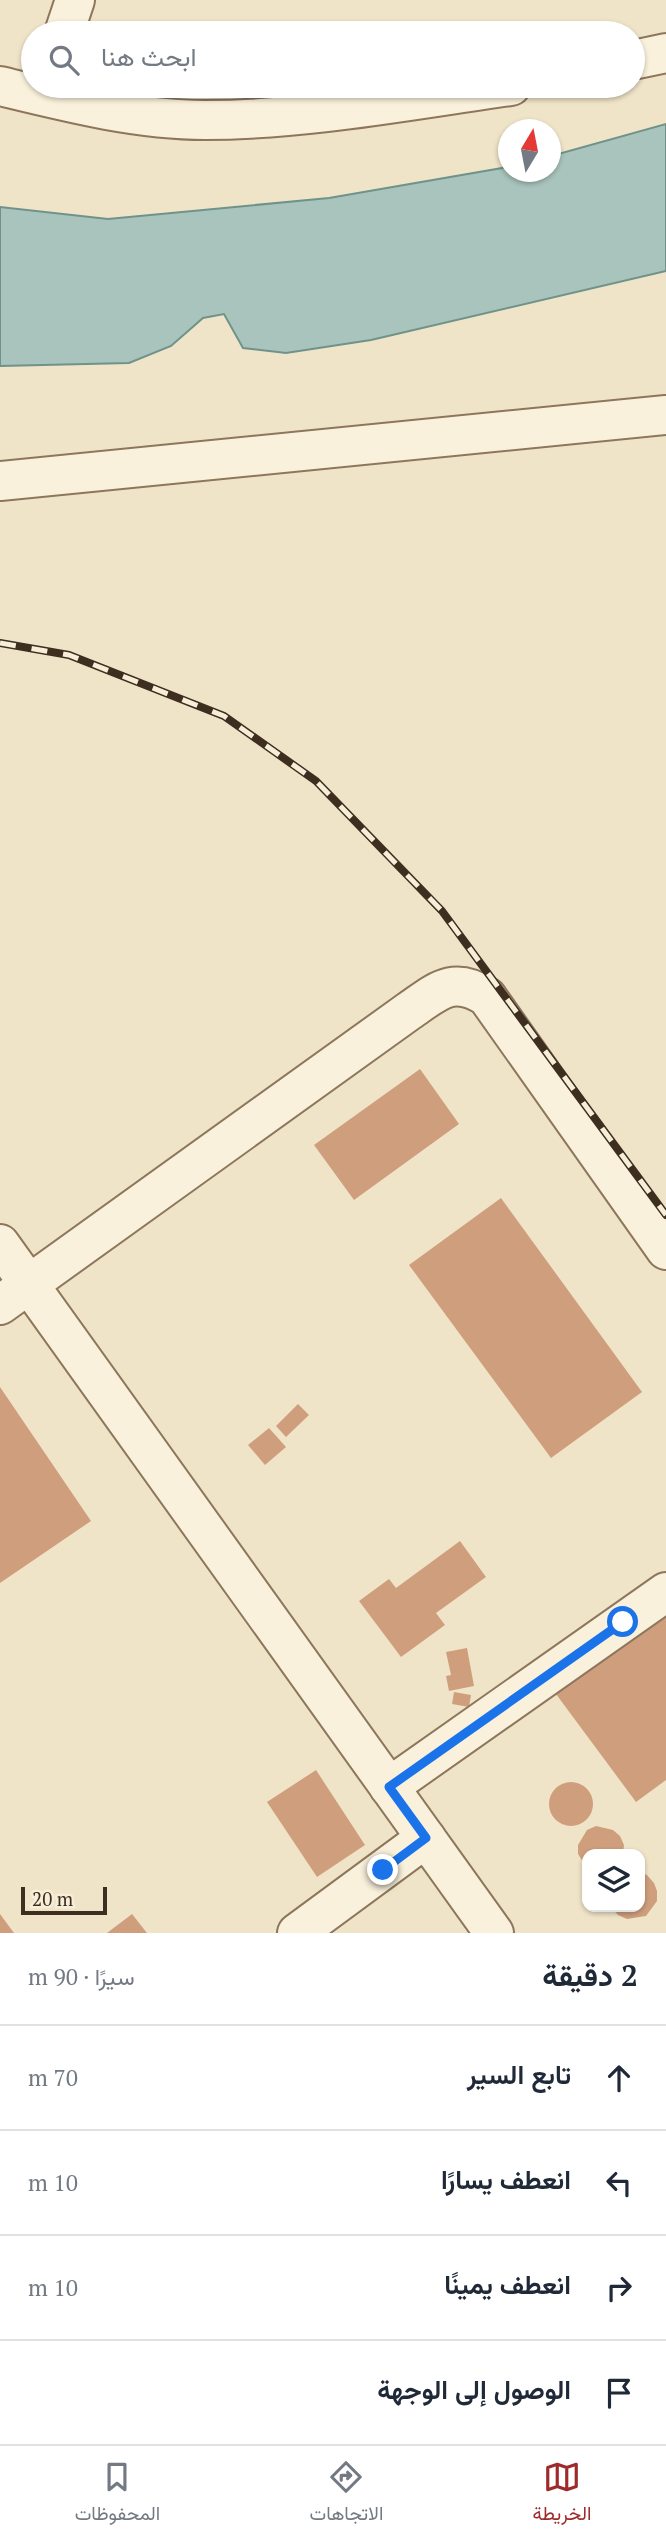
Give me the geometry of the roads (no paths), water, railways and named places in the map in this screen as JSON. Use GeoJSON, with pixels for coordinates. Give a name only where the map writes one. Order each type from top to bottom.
{"type":"FeatureCollection","features":[{"type":"Feature","properties":{"kind":"street"},"geometry":{"type":"LineString","coordinates":[[68,21],[75,0]]}},
{"type":"Feature","properties":{"kind":"street"},"geometry":{"type":"LineString","coordinates":[[645,57],[666,53]]}},
{"type":"Feature","properties":{"kind":"street"},"geometry":{"type":"LineString","coordinates":[[0,86],[21,88]]}},
{"type":"Feature","properties":{"kind":"street"},"geometry":{"type":"LineString","coordinates":[[74,98],[148,116],[203,120],[276,117],[420,98]]}},
{"type":"Feature","properties":{"kind":"street"},"geometry":{"type":"LineString","coordinates":[[0,481],[666,415]]}},
{"type":"Feature","properties":{"kind":"street"},"geometry":{"type":"LineString","coordinates":[[14,1295],[435,992],[455,986],[470,986],[487,997],[666,1250]]}},
{"type":"Feature","properties":{"kind":"street"},"geometry":{"type":"LineString","coordinates":[[0,1244],[14,1295],[389,1787],[494,1933]]}},
{"type":"Feature","properties":{"kind":"street"},"geometry":{"type":"LineString","coordinates":[[389,1787],[666,1592]]}},
{"type":"Feature","properties":{"kind":"street"},"geometry":{"type":"LineString","coordinates":[[297,1933],[426,1838]]}},
{"type":"Feature","properties":{"kind":"water"},"geometry":{"type":"Polygon","coordinates":[[[666,124],[666,271],[371,340],[286,353],[243,348],[224,314],[203,318],[171,346],[129,363],[0,366],[0,207],[108,219],[329,198],[498,169],[498,182],[561,182],[561,153],[666,124]]]}},
{"type":"Feature","properties":{"kind":"railway"},"geometry":{"type":"LineString","coordinates":[[0,643],[69,655],[224,716],[316,781],[442,911],[666,1215]]}}]}
